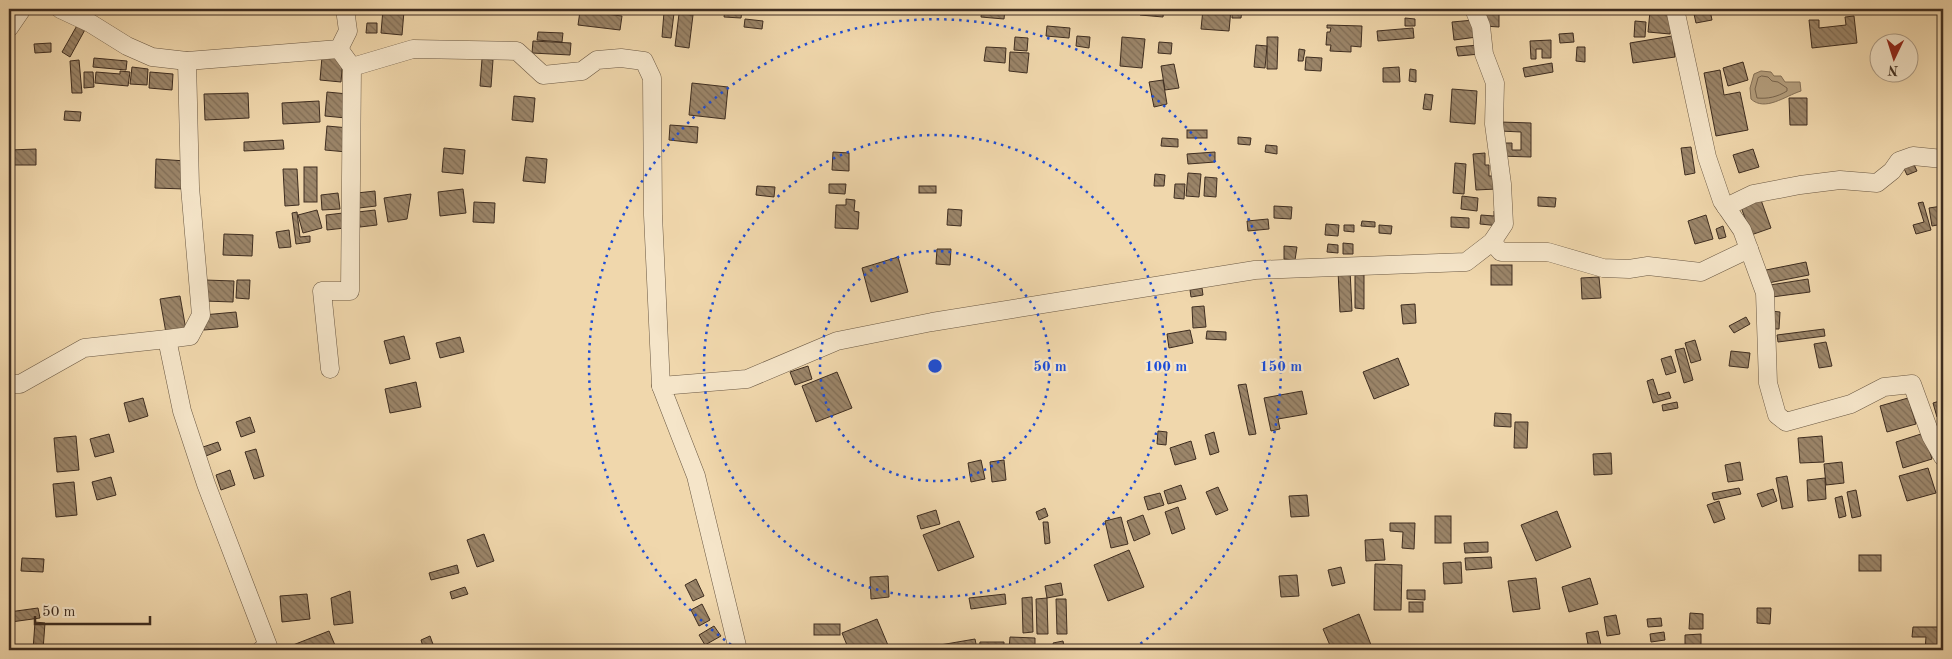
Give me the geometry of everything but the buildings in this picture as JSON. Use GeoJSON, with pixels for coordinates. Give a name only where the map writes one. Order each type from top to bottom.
{"type":"FeatureCollection","features":[{"type":"Feature","properties":{"kind":"street"},"geometry":{"type":"LineString","coordinates":[[9,28],[22,9]]}},
{"type":"Feature","properties":{"kind":"street"},"geometry":{"type":"LineString","coordinates":[[60,9],[90,23],[127,46],[152,57],[187,61],[339,49]]}},
{"type":"Feature","properties":{"kind":"street"},"geometry":{"type":"LineString","coordinates":[[339,49],[348,31],[346,9]]}},
{"type":"Feature","properties":{"kind":"street"},"geometry":{"type":"LineString","coordinates":[[661,386],[747,379],[836,341],[932,322],[1255,270],[1466,262],[1492,242],[1504,224],[1502,184],[1494,124],[1494,83],[1484,54],[1481,26],[1474,9]]}},
{"type":"Feature","properties":{"kind":"street"},"geometry":{"type":"LineString","coordinates":[[1675,9],[1707,157],[1722,201],[1742,230],[1765,293],[1768,383],[1777,415],[1786,422],[1851,404],[1884,386],[1912,384],[1931,436],[1943,457]]}},
{"type":"Feature","properties":{"kind":"street"},"geometry":{"type":"LineString","coordinates":[[330,369],[322,291],[350,291],[352,66],[339,49]]}},
{"type":"Feature","properties":{"kind":"street"},"geometry":{"type":"LineString","coordinates":[[352,66],[413,49],[517,51],[543,74],[582,71],[597,60],[621,58],[644,60],[652,78],[653,215],[661,386],[696,476],[738,650]]}},
{"type":"Feature","properties":{"kind":"street"},"geometry":{"type":"LineString","coordinates":[[9,384],[20,384],[84,348],[190,336],[201,316],[190,186],[187,61]]}},
{"type":"Feature","properties":{"kind":"street"},"geometry":{"type":"LineString","coordinates":[[1726,207],[1753,194],[1800,184],[1840,180],[1877,183],[1892,171],[1899,161],[1913,156],[1943,160]]}},
{"type":"Feature","properties":{"kind":"street"},"geometry":{"type":"LineString","coordinates":[[1492,242],[1501,252],[1548,252],[1603,268],[1629,269],[1648,266],[1701,272],[1748,249]]}},
{"type":"Feature","properties":{"kind":"street"},"geometry":{"type":"LineString","coordinates":[[167,339],[182,411],[206,484],[266,649]]}},
{"type":"Feature","properties":{"kind":"water"},"geometry":{"type":"Polygon","coordinates":[[[1761,71],[1771,72],[1774,76],[1781,76],[1785,82],[1800,82],[1801,91],[1769,104],[1757,103],[1751,99],[1750,88],[1754,74],[1761,71]]]}}]}
